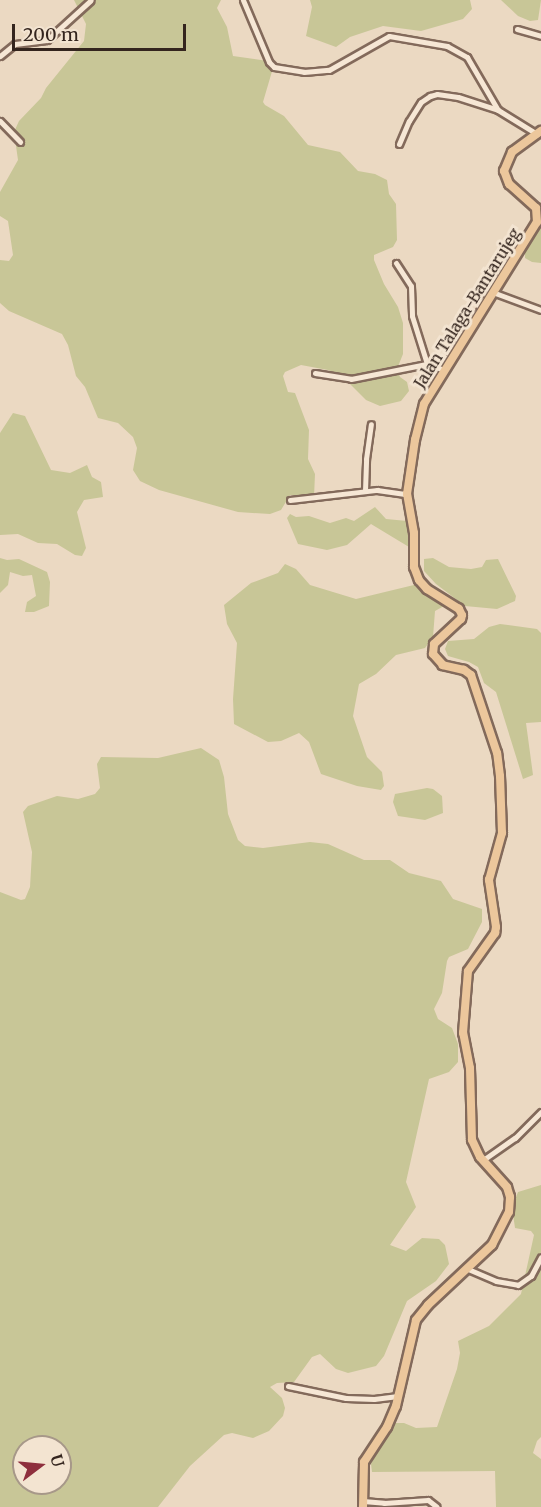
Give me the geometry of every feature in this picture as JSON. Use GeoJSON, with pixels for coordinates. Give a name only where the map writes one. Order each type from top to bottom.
{"type":"FeatureCollection","features":[{"type":"Feature","properties":{"kind":"main road","name":"Jalan Talaga-Bantarujeg"},"geometry":{"type":"LineString","coordinates":[[363,1504],[364,1462],[387,1427],[398,1396],[416,1320],[428,1305],[492,1245],[509,1212],[510,1197],[507,1187],[483,1160],[472,1140],[470,1068],[463,1033],[468,971],[495,933],[496,927],[489,880],[502,833],[497,753],[471,675],[465,670],[442,665],[434,654],[434,644],[461,619],[462,615],[460,610],[427,589],[419,580],[414,567],[414,533],[407,494],[415,440],[424,404],[532,234],[538,219],[536,208],[506,180],[505,164],[517,147],[539,132]]}},
{"type":"Feature","properties":{"kind":"street"},"geometry":{"type":"LineString","coordinates":[[0,56],[15,44],[47,39],[91,0]]}},
{"type":"Feature","properties":{"kind":"street"},"geometry":{"type":"LineString","coordinates":[[243,0],[269,62],[274,67],[304,72],[329,70],[389,36],[447,46],[467,57],[498,110]]}},
{"type":"Feature","properties":{"kind":"street"},"geometry":{"type":"LineString","coordinates":[[517,29],[541,36]]}},
{"type":"Feature","properties":{"kind":"street"},"geometry":{"type":"LineString","coordinates":[[399,144],[409,121],[422,102],[437,94],[458,97],[498,110],[539,132]]}},
{"type":"Feature","properties":{"kind":"street"},"geometry":{"type":"LineString","coordinates":[[0,121],[20,142]]}},
{"type":"Feature","properties":{"kind":"street"},"geometry":{"type":"LineString","coordinates":[[396,263],[411,286],[412,316],[427,364]]}},
{"type":"Feature","properties":{"kind":"street"},"geometry":{"type":"LineString","coordinates":[[495,293],[541,310]]}},
{"type":"Feature","properties":{"kind":"street"},"geometry":{"type":"LineString","coordinates":[[315,373],[351,379],[427,364],[444,370]]}},
{"type":"Feature","properties":{"kind":"street"},"geometry":{"type":"LineString","coordinates":[[365,491],[366,459],[371,424]]}},
{"type":"Feature","properties":{"kind":"street"},"geometry":{"type":"LineString","coordinates":[[290,500],[365,491],[393,491],[407,494]]}},
{"type":"Feature","properties":{"kind":"street"},"geometry":{"type":"LineString","coordinates":[[483,1160],[515,1138],[541,1112]]}},
{"type":"Feature","properties":{"kind":"street"},"geometry":{"type":"LineString","coordinates":[[468,1269],[496,1281],[518,1285],[531,1276],[541,1257]]}},
{"type":"Feature","properties":{"kind":"street"},"geometry":{"type":"LineString","coordinates":[[288,1386],[346,1398],[374,1399],[398,1396]]}},
{"type":"Feature","properties":{"kind":"street"},"geometry":{"type":"LineString","coordinates":[[363,1504],[428,1500],[436,1507]]}},
{"type":"Feature","properties":{"kind":"shaded area"},"geometry":{"type":"Polygon","coordinates":[[[74,0],[221,0],[217,8],[227,27],[233,56],[268,61],[273,68],[263,102],[265,105],[284,116],[308,145],[340,152],[358,171],[375,174],[387,180],[389,194],[396,204],[397,240],[393,247],[374,255],[374,260],[384,284],[398,307],[403,323],[403,354],[397,369],[400,377],[407,382],[409,391],[401,401],[380,406],[366,400],[341,375],[328,370],[301,365],[285,372],[283,376],[288,392],[295,393],[309,430],[308,459],[315,474],[314,497],[290,495],[281,510],[270,514],[238,512],[159,490],[140,481],[133,470],[137,448],[133,437],[118,423],[98,418],[85,387],[76,376],[68,345],[62,334],[9,311],[0,303],[0,260],[9,261],[13,255],[8,221],[0,216],[0,192],[18,160],[14,132],[19,121],[41,98],[46,88],[84,41],[86,24],[74,0]]]}},
{"type":"Feature","properties":{"kind":"shaded area"},"geometry":{"type":"Polygon","coordinates":[[[310,0],[470,0],[472,9],[463,19],[421,31],[383,26],[350,37],[336,47],[306,36],[312,7],[310,0]]]}},
{"type":"Feature","properties":{"kind":"shaded area"},"geometry":{"type":"Polygon","coordinates":[[[501,0],[541,0],[538,20],[530,21],[518,16],[501,0]]]}},
{"type":"Feature","properties":{"kind":"shaded area"},"geometry":{"type":"Polygon","coordinates":[[[541,218],[541,263],[525,258],[525,250],[541,218]]]}},
{"type":"Feature","properties":{"kind":"shaded area"},"geometry":{"type":"Polygon","coordinates":[[[13,413],[25,416],[51,470],[70,473],[87,465],[92,477],[101,482],[103,497],[84,500],[77,512],[86,548],[82,556],[75,555],[57,544],[38,543],[18,534],[0,535],[0,433],[13,413]]]}},
{"type":"Feature","properties":{"kind":"shaded area"},"geometry":{"type":"Polygon","coordinates":[[[375,507],[386,519],[407,521],[409,547],[371,524],[347,545],[327,550],[298,544],[287,518],[290,514],[296,517],[309,516],[330,523],[346,518],[354,521],[375,507]]]}},
{"type":"Feature","properties":{"kind":"shaded area"},"geometry":{"type":"Polygon","coordinates":[[[0,558],[19,559],[47,572],[50,582],[49,606],[34,612],[25,612],[27,602],[36,596],[32,575],[23,576],[10,572],[8,585],[0,593],[0,558]]]}},
{"type":"Feature","properties":{"kind":"shaded area"},"geometry":{"type":"Polygon","coordinates":[[[433,558],[449,567],[471,569],[482,567],[486,560],[498,559],[516,596],[515,601],[497,609],[465,606],[436,584],[424,571],[424,559],[433,558]]]}},
{"type":"Feature","properties":{"kind":"shaded area"},"geometry":{"type":"Polygon","coordinates":[[[285,564],[296,569],[310,585],[356,599],[418,584],[444,606],[435,611],[433,637],[425,648],[396,655],[376,674],[359,684],[353,716],[367,757],[382,772],[384,786],[381,790],[357,786],[321,774],[309,742],[299,733],[281,741],[268,742],[234,724],[233,699],[237,643],[227,624],[224,605],[251,583],[278,573],[285,564]]]}},
{"type":"Feature","properties":{"kind":"shaded area"},"geometry":{"type":"Polygon","coordinates":[[[500,624],[537,629],[541,633],[541,722],[526,723],[533,775],[523,779],[496,692],[484,683],[478,667],[448,656],[445,649],[448,641],[474,639],[489,627],[500,624]]]}},
{"type":"Feature","properties":{"kind":"shaded area"},"geometry":{"type":"Polygon","coordinates":[[[201,748],[219,760],[224,777],[228,814],[238,840],[245,846],[263,848],[310,842],[328,844],[364,860],[390,860],[409,873],[441,881],[453,899],[482,909],[482,922],[468,949],[449,957],[447,961],[442,993],[434,1009],[438,1019],[452,1028],[458,1044],[458,1062],[449,1072],[429,1079],[406,1182],[416,1207],[390,1245],[406,1251],[422,1238],[439,1239],[445,1245],[449,1264],[436,1281],[407,1301],[384,1356],[376,1366],[348,1373],[336,1369],[320,1354],[312,1357],[294,1382],[277,1383],[270,1387],[282,1398],[285,1408],[283,1416],[269,1431],[253,1438],[232,1433],[224,1435],[190,1466],[158,1507],[0,1507],[0,892],[21,900],[25,899],[30,887],[32,852],[23,812],[28,806],[57,796],[78,799],[95,794],[100,788],[97,764],[101,757],[158,758],[201,748]]]}},
{"type":"Feature","properties":{"kind":"shaded area"},"geometry":{"type":"Polygon","coordinates":[[[433,789],[442,796],[443,813],[425,820],[398,816],[393,802],[395,794],[433,789]]]}},
{"type":"Feature","properties":{"kind":"shaded area"},"geometry":{"type":"Polygon","coordinates":[[[541,1185],[541,1437],[533,1453],[541,1459],[541,1507],[496,1507],[495,1471],[372,1472],[371,1464],[392,1423],[404,1423],[416,1428],[437,1427],[457,1369],[460,1353],[458,1341],[489,1326],[521,1294],[534,1235],[531,1231],[515,1228],[512,1207],[518,1192],[541,1185]]]}}]}
